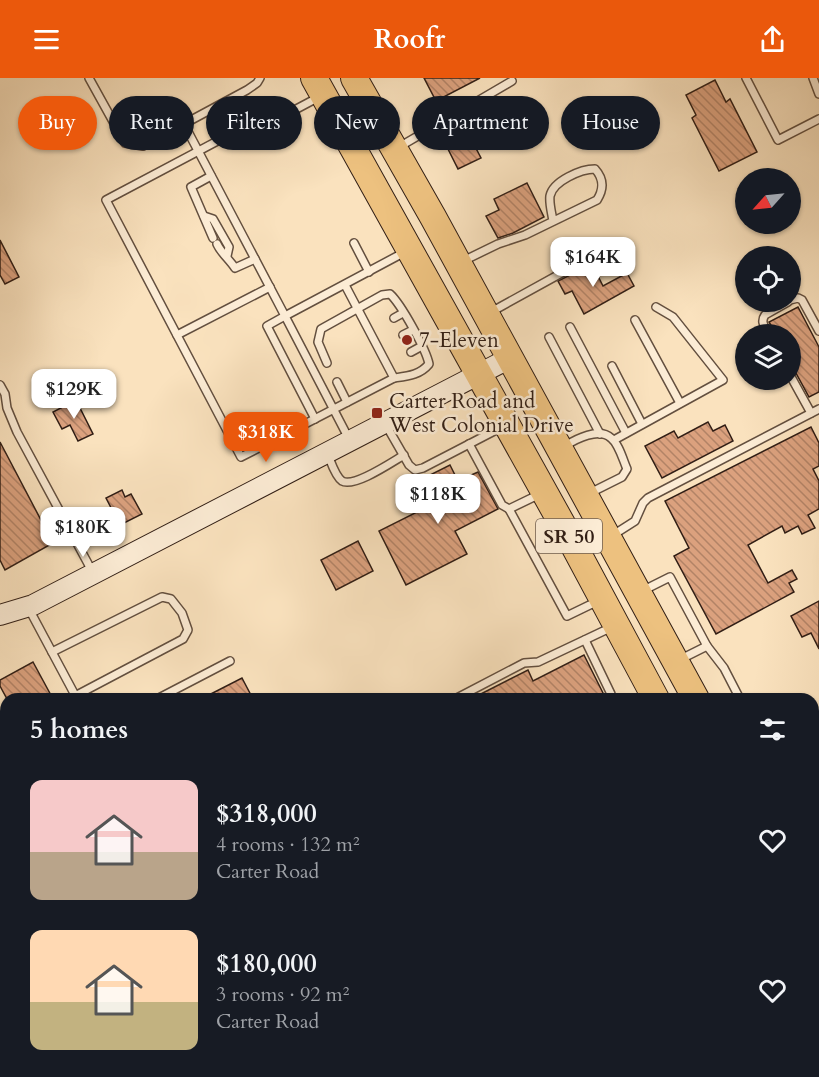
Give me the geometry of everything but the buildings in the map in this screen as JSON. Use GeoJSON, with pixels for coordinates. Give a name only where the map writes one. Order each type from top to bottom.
{"type":"FeatureCollection","features":[{"type":"Feature","properties":{"kind":"highway"},"geometry":{"type":"LineString","coordinates":[[323,83],[340,83],[358,79]]}},
{"type":"Feature","properties":{"kind":"highway","name":"SR 50"},"geometry":{"type":"LineString","coordinates":[[358,79],[367,96]]}},
{"type":"Feature","properties":{"kind":"highway"},"geometry":{"type":"LineString","coordinates":[[323,83],[338,96]]}},
{"type":"Feature","properties":{"kind":"highway","name":"SR 50"},"geometry":{"type":"LineString","coordinates":[[323,83],[409,249],[604,599],[653,693]]}},
{"type":"Feature","properties":{"kind":"highway","name":"SR 50"},"geometry":{"type":"LineString","coordinates":[[395,150],[693,693]]}},
{"type":"Feature","properties":{"kind":"street"},"geometry":{"type":"LineString","coordinates":[[0,615],[28,607],[510,358]]}},
{"type":"Feature","properties":{"kind":"lane"},"geometry":{"type":"LineString","coordinates":[[89,78],[109,114]]}},
{"type":"Feature","properties":{"kind":"lane"},"geometry":{"type":"LineString","coordinates":[[194,119],[247,90],[260,78]]}},
{"type":"Feature","properties":{"kind":"lane"},"geometry":{"type":"LineString","coordinates":[[746,78],[778,140],[819,119]]}},
{"type":"Feature","properties":{"kind":"lane"},"geometry":{"type":"LineString","coordinates":[[400,146],[512,81]]}},
{"type":"Feature","properties":{"kind":"lane"},"geometry":{"type":"LineString","coordinates":[[816,81],[819,94]]}},
{"type":"Feature","properties":{"kind":"lane"},"geometry":{"type":"LineString","coordinates":[[323,83],[288,114],[274,111],[106,200],[241,457],[394,378],[409,376],[425,369],[429,364],[422,346],[396,299],[390,294],[358,308],[321,329],[318,342],[327,363]]}},
{"type":"Feature","properties":{"kind":"lane"},"geometry":{"type":"LineString","coordinates":[[194,143],[350,441]]}},
{"type":"Feature","properties":{"kind":"lane"},"geometry":{"type":"LineString","coordinates":[[458,264],[498,244],[525,235],[597,200],[603,184],[600,174],[595,170],[584,170],[556,185],[550,196],[553,221]]}},
{"type":"Feature","properties":{"kind":"lane"},"geometry":{"type":"LineString","coordinates":[[211,176],[191,187],[220,251],[227,256],[235,268],[255,259]]}},
{"type":"Feature","properties":{"kind":"lane"},"geometry":{"type":"LineString","coordinates":[[204,216],[213,219],[229,247],[227,256]]}},
{"type":"Feature","properties":{"kind":"lane"},"geometry":{"type":"LineString","coordinates":[[354,243],[369,272]]}},
{"type":"Feature","properties":{"kind":"lane"},"geometry":{"type":"LineString","coordinates":[[315,419],[267,326],[409,249]]}},
{"type":"Feature","properties":{"kind":"lane"},"geometry":{"type":"LineString","coordinates":[[486,314],[587,259],[616,252]]}},
{"type":"Feature","properties":{"kind":"lane"},"geometry":{"type":"LineString","coordinates":[[345,285],[394,378]]}},
{"type":"Feature","properties":{"kind":"lane"},"geometry":{"type":"LineString","coordinates":[[177,335],[270,287]]}},
{"type":"Feature","properties":{"kind":"lane"},"geometry":{"type":"LineString","coordinates":[[801,300],[819,331]]}},
{"type":"Feature","properties":{"kind":"lane"},"geometry":{"type":"LineString","coordinates":[[614,440],[723,380],[673,317],[656,307]]}},
{"type":"Feature","properties":{"kind":"lane"},"geometry":{"type":"LineString","coordinates":[[763,324],[763,318],[770,312]]}},
{"type":"Feature","properties":{"kind":"lane"},"geometry":{"type":"LineString","coordinates":[[394,318],[403,313]]}},
{"type":"Feature","properties":{"kind":"lane"},"geometry":{"type":"LineString","coordinates":[[635,320],[680,403]]}},
{"type":"Feature","properties":{"kind":"lane"},"geometry":{"type":"LineString","coordinates":[[370,331],[378,326]]}},
{"type":"Feature","properties":{"kind":"lane"},"geometry":{"type":"LineString","coordinates":[[570,327],[626,433]]}},
{"type":"Feature","properties":{"kind":"lane"},"geometry":{"type":"LineString","coordinates":[[403,335],[413,330]]}},
{"type":"Feature","properties":{"kind":"lane"},"geometry":{"type":"LineString","coordinates":[[549,337],[600,434]]}},
{"type":"Feature","properties":{"kind":"lane"},"geometry":{"type":"LineString","coordinates":[[378,347],[387,343]]}},
{"type":"Feature","properties":{"kind":"lane"},"geometry":{"type":"LineString","coordinates":[[411,352],[422,346]]}},
{"type":"Feature","properties":{"kind":"lane"},"geometry":{"type":"LineString","coordinates":[[387,365],[396,360]]}},
{"type":"Feature","properties":{"kind":"lane"},"geometry":{"type":"LineString","coordinates":[[612,366],[642,424]]}},
{"type":"Feature","properties":{"kind":"lane"},"geometry":{"type":"LineString","coordinates":[[337,382],[347,402]]}},
{"type":"Feature","properties":{"kind":"lane"},"geometry":{"type":"LineString","coordinates":[[0,385],[17,432],[93,573]]}},
{"type":"Feature","properties":{"kind":"lane"},"geometry":{"type":"LineString","coordinates":[[798,390],[811,413]]}},
{"type":"Feature","properties":{"kind":"lane"},"geometry":{"type":"LineString","coordinates":[[609,538],[635,521],[643,503],[648,498],[819,409]]}},
{"type":"Feature","properties":{"kind":"lane"},"geometry":{"type":"LineString","coordinates":[[385,423],[409,465],[415,470],[507,424]]}},
{"type":"Feature","properties":{"kind":"lane"},"geometry":{"type":"LineString","coordinates":[[560,449],[586,436],[600,434],[614,440],[627,469],[622,477],[586,496]]}},
{"type":"Feature","properties":{"kind":"lane"},"geometry":{"type":"LineString","coordinates":[[469,444],[497,498],[509,509],[567,615],[604,599]]}},
{"type":"Feature","properties":{"kind":"lane"},"geometry":{"type":"LineString","coordinates":[[327,453],[339,479],[345,482],[354,482],[366,477],[404,455]]}},
{"type":"Feature","properties":{"kind":"lane"},"geometry":{"type":"LineString","coordinates":[[509,509],[545,492]]}},
{"type":"Feature","properties":{"kind":"lane"},"geometry":{"type":"LineString","coordinates":[[639,592],[670,577],[707,646],[724,668],[737,693]]}},
{"type":"Feature","properties":{"kind":"lane"},"geometry":{"type":"LineString","coordinates":[[52,652],[162,597],[171,599],[182,613],[188,630],[183,639],[83,693]]}},
{"type":"Feature","properties":{"kind":"lane"},"geometry":{"type":"LineString","coordinates":[[28,607],[74,693]]}},
{"type":"Feature","properties":{"kind":"lane"},"geometry":{"type":"LineString","coordinates":[[466,693],[524,663],[538,662],[617,624]]}},
{"type":"Feature","properties":{"kind":"lane"},"geometry":{"type":"LineString","coordinates":[[585,640],[611,693]]}},
{"type":"Feature","properties":{"kind":"lane"},"geometry":{"type":"LineString","coordinates":[[676,661],[707,646]]}},
{"type":"Feature","properties":{"kind":"lane"},"geometry":{"type":"LineString","coordinates":[[169,693],[230,661]]}},
{"type":"Feature","properties":{"kind":"place","name":"7-Eleven"},"geometry":{"type":"Point","coordinates":[407,340]}},
{"type":"Feature","properties":{"kind":"place","name":"Carter Road and West Colonial Drive"},"geometry":{"type":"Point","coordinates":[377,413]}}]}
